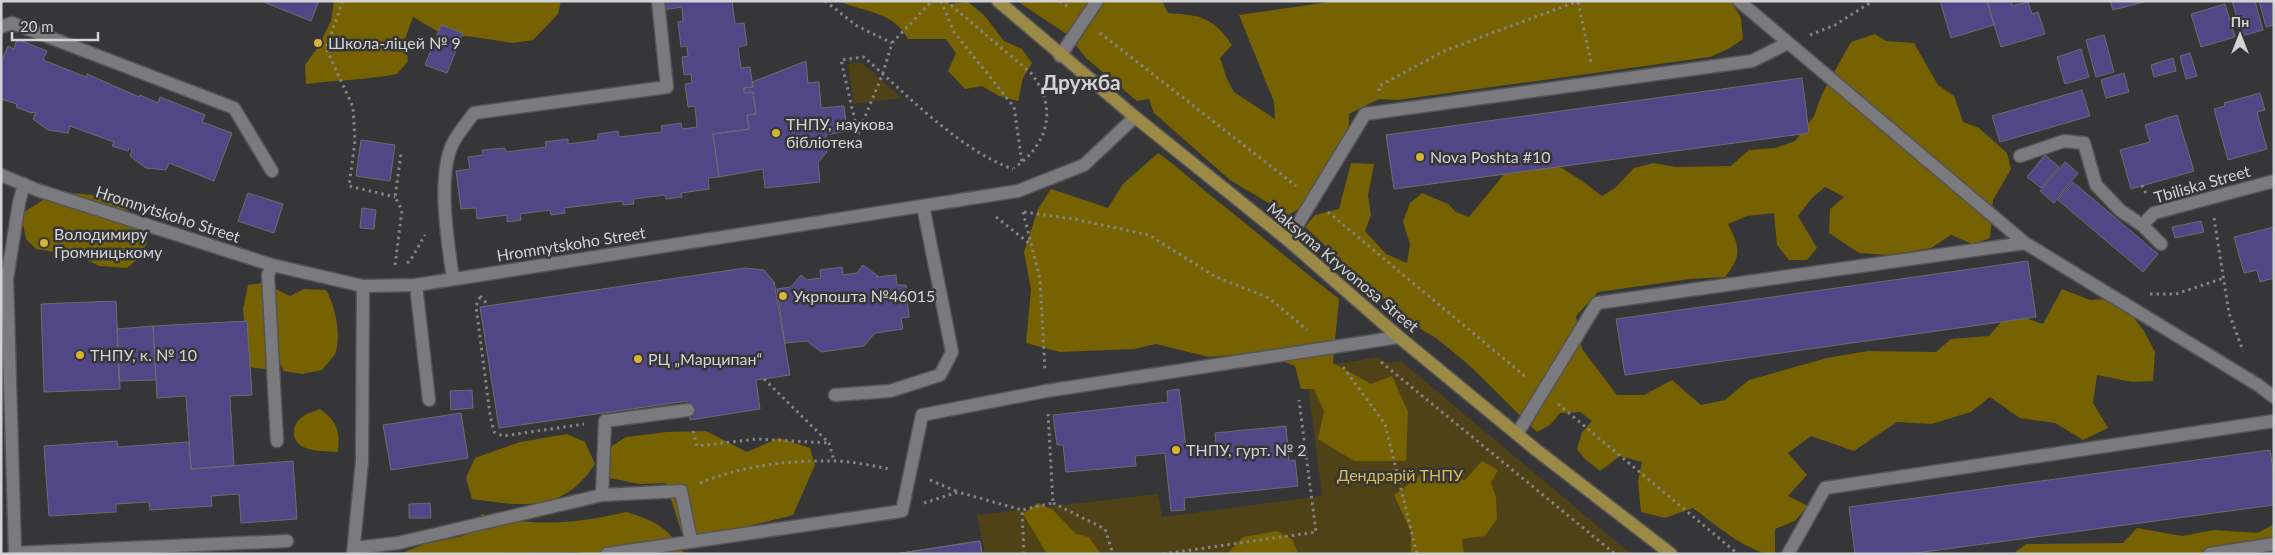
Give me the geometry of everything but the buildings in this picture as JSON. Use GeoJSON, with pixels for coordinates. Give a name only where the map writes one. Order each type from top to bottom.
{"type":"FeatureCollection","features":[{"type":"Feature","properties":{"kind":"main road","name":"Maksyma Kryvonosa Street"},"geometry":{"type":"LineString","coordinates":[[998,1],[1060,56],[1288,240],[1517,434],[1672,554]]}},
{"type":"Feature","properties":{"kind":"street"},"geometry":{"type":"LineString","coordinates":[[453,279],[446,229],[445,182],[452,145],[474,113],[667,87],[658,1]]}},
{"type":"Feature","properties":{"kind":"street"},"geometry":{"type":"LineString","coordinates":[[1060,56],[1097,1]]}},
{"type":"Feature","properties":{"kind":"street"},"geometry":{"type":"LineString","coordinates":[[1739,1],[1786,44],[2026,243],[2258,385],[2274,397]]}},
{"type":"Feature","properties":{"kind":"street"},"geometry":{"type":"LineString","coordinates":[[1,27],[12,23],[234,108],[272,171]]}},
{"type":"Feature","properties":{"kind":"street"},"geometry":{"type":"LineString","coordinates":[[1288,240],[1365,114],[1752,61],[1786,44]]}},
{"type":"Feature","properties":{"kind":"street","name":"Hromnytskoho Street"},"geometry":{"type":"LineString","coordinates":[[1,176],[272,265],[363,286],[416,285],[1018,191],[1084,165],[1135,117]]}},
{"type":"Feature","properties":{"kind":"street"},"geometry":{"type":"LineString","coordinates":[[2020,156],[2064,141],[2084,143],[2096,185],[2121,211],[2142,225],[2161,244]]}},
{"type":"Feature","properties":{"kind":"street","name":"Tbiliska Street"},"geometry":{"type":"LineString","coordinates":[[2142,225],[2154,213],[2274,181]]}},
{"type":"Feature","properties":{"kind":"street"},"geometry":{"type":"LineString","coordinates":[[24,184],[19,202],[7,279],[15,553],[287,541]]}},
{"type":"Feature","properties":{"kind":"street"},"geometry":{"type":"LineString","coordinates":[[835,395],[890,391],[940,375],[952,352],[923,206]]}},
{"type":"Feature","properties":{"kind":"street"},"geometry":{"type":"LineString","coordinates":[[1517,434],[1597,303],[2026,243]]}},
{"type":"Feature","properties":{"kind":"street"},"geometry":{"type":"LineString","coordinates":[[272,265],[268,275],[277,441]]}},
{"type":"Feature","properties":{"kind":"street"},"geometry":{"type":"LineString","coordinates":[[416,285],[429,400]]}},
{"type":"Feature","properties":{"kind":"street"},"geometry":{"type":"LineString","coordinates":[[363,286],[362,461],[354,551],[398,543],[602,495],[681,491],[691,540]]}},
{"type":"Feature","properties":{"kind":"street"},"geometry":{"type":"LineString","coordinates":[[607,554],[691,540],[902,511],[922,414],[1046,391],[1329,349],[1399,336]]}},
{"type":"Feature","properties":{"kind":"street"},"geometry":{"type":"LineString","coordinates":[[602,495],[605,421],[688,410]]}},
{"type":"Feature","properties":{"kind":"street"},"geometry":{"type":"LineString","coordinates":[[1788,554],[1825,488],[2274,422]]}},
{"type":"Feature","properties":{"kind":"street"},"geometry":{"type":"LineString","coordinates":[[2210,554],[2274,544]]}},
{"type":"Feature","properties":{"kind":"path"},"geometry":{"type":"LineString","coordinates":[[343,1],[326,48],[353,107],[355,141],[349,186],[394,197]]}},
{"type":"Feature","properties":{"kind":"path"},"geometry":{"type":"LineString","coordinates":[[825,1],[857,26],[892,43]]}},
{"type":"Feature","properties":{"kind":"path"},"geometry":{"type":"LineString","coordinates":[[932,1],[892,43],[883,73],[858,134],[841,60],[864,57],[883,73],[956,136],[993,163],[1013,169]]}},
{"type":"Feature","properties":{"kind":"path"},"geometry":{"type":"LineString","coordinates":[[941,1],[954,32],[1014,107],[1022,163]]}},
{"type":"Feature","properties":{"kind":"path"},"geometry":{"type":"LineString","coordinates":[[946,1],[1030,73]]}},
{"type":"Feature","properties":{"kind":"path"},"geometry":{"type":"LineString","coordinates":[[1060,1],[1314,200],[1738,554]]}},
{"type":"Feature","properties":{"kind":"path"},"geometry":{"type":"LineString","coordinates":[[1835,25],[1872,1]]}},
{"type":"Feature","properties":{"kind":"path"},"geometry":{"type":"LineString","coordinates":[[1379,86],[1444,51],[1578,2],[1591,57]]}},
{"type":"Feature","properties":{"kind":"path"},"geometry":{"type":"LineString","coordinates":[[395,267],[402,210],[394,197],[401,154]]}},
{"type":"Feature","properties":{"kind":"path"},"geometry":{"type":"LineString","coordinates":[[2210,198],[2229,313],[2258,385]]}},
{"type":"Feature","properties":{"kind":"path"},"geometry":{"type":"LineString","coordinates":[[1023,212],[1074,219],[1149,235],[1214,276],[1269,298],[1329,349],[1385,424],[1416,554]]}},
{"type":"Feature","properties":{"kind":"path"},"geometry":{"type":"LineString","coordinates":[[995,216],[1031,245]]}},
{"type":"Feature","properties":{"kind":"path"},"geometry":{"type":"LineString","coordinates":[[386,270],[410,261],[427,230],[446,229]]}},
{"type":"Feature","properties":{"kind":"path"},"geometry":{"type":"LineString","coordinates":[[2130,307],[2148,294],[2176,294],[2224,278]]}},
{"type":"Feature","properties":{"kind":"path"},"geometry":{"type":"LineString","coordinates":[[480,296],[476,306],[490,415],[494,432],[503,436],[605,421]]}},
{"type":"Feature","properties":{"kind":"path"},"geometry":{"type":"LineString","coordinates":[[1359,344],[1615,554]]}},
{"type":"Feature","properties":{"kind":"path"},"geometry":{"type":"LineString","coordinates":[[681,491],[722,474],[771,464],[834,461],[830,443],[764,379]]}},
{"type":"Feature","properties":{"kind":"path"},"geometry":{"type":"LineString","coordinates":[[1163,554],[1316,532],[1299,400]]}},
{"type":"Feature","properties":{"kind":"path"},"geometry":{"type":"LineString","coordinates":[[673,412],[691,424],[697,446],[757,439],[830,443]]}},
{"type":"Feature","properties":{"kind":"path"},"geometry":{"type":"LineString","coordinates":[[902,511],[958,492],[1022,510]]}},
{"type":"Feature","properties":{"kind":"path"},"geometry":{"type":"LineString","coordinates":[[1053,503],[1105,529],[1114,554]]}},
{"type":"Feature","properties":{"kind":"green space"},"geometry":{"type":"Polygon","coordinates":[[[861,62],[902,98],[854,104],[848,64],[861,62]]]}},
{"type":"Feature","properties":{"kind":"green space","name":"Дендрарій ТНПУ"},"geometry":{"type":"Polygon","coordinates":[[[1379,357],[1387,363],[1401,361],[1631,554],[985,554],[977,515],[1158,494],[1162,517],[1322,496],[1306,369],[1379,357]]]}},
{"type":"Feature","properties":{"kind":"shaded area"},"geometry":{"type":"Polygon","coordinates":[[[334,1],[561,1],[558,14],[533,40],[513,43],[467,36],[447,37],[413,17],[405,39],[408,61],[397,74],[306,84],[305,65],[318,47],[331,21],[334,1]]]}},
{"type":"Feature","properties":{"kind":"shaded area"},"geometry":{"type":"Polygon","coordinates":[[[945,1],[950,4],[968,2],[984,15],[1004,41],[1022,49],[1032,63],[1023,78],[1018,101],[999,96],[982,86],[965,89],[948,71],[956,53],[946,39],[908,39],[895,23],[887,18],[841,2],[945,1]]]}},
{"type":"Feature","properties":{"kind":"shaded area"},"geometry":{"type":"Polygon","coordinates":[[[1017,1],[1162,1],[1168,13],[1205,19],[1218,28],[1232,45],[1220,58],[1227,79],[1234,92],[1275,119],[1274,102],[1239,15],[1336,1],[1731,1],[1741,18],[1743,39],[1728,49],[1710,57],[1398,100],[1379,99],[1349,114],[1349,131],[1312,187],[1305,205],[1289,215],[1230,180],[1154,113],[1149,99],[1137,101],[1086,58],[1068,35],[1017,1]]]}},
{"type":"Feature","properties":{"kind":"shaded area"},"geometry":{"type":"Polygon","coordinates":[[[1875,34],[1886,41],[1914,43],[1938,85],[1954,96],[1963,122],[1979,128],[2007,153],[2011,169],[1993,200],[1990,238],[1973,244],[1951,235],[1931,248],[1889,255],[1859,253],[1829,233],[1830,209],[1844,197],[1825,187],[1812,198],[1798,216],[1817,248],[1807,260],[1789,260],[1777,245],[1774,213],[1747,216],[1728,224],[1737,245],[1737,257],[1731,270],[1725,277],[1690,279],[1598,292],[1576,316],[1582,349],[1617,395],[1644,395],[1672,380],[1701,405],[1725,400],[1749,380],[1827,358],[1868,351],[1936,352],[1951,339],[1989,336],[2009,313],[2043,324],[2062,289],[2090,300],[2105,299],[2131,314],[2144,331],[2155,352],[2153,381],[2132,382],[2097,375],[2093,403],[2108,428],[2083,440],[2055,423],[2020,418],[1990,397],[1971,412],[1931,424],[1897,422],[1854,451],[1811,436],[1788,453],[1807,475],[1788,496],[1808,506],[1795,521],[1775,529],[1775,554],[1765,553],[1743,544],[1693,508],[1665,518],[1641,512],[1638,481],[1642,462],[1620,456],[1600,471],[1585,459],[1577,449],[1582,432],[1592,421],[1580,412],[1560,413],[1550,425],[1537,432],[1469,365],[1436,338],[1410,323],[1305,227],[1315,215],[1339,209],[1351,163],[1374,164],[1368,195],[1371,215],[1365,231],[1386,254],[1407,263],[1410,244],[1403,222],[1410,203],[1422,193],[1448,204],[1456,212],[1469,217],[1510,167],[1552,162],[1602,196],[1615,188],[1634,168],[1654,163],[1675,167],[1731,166],[1749,150],[1775,148],[1795,141],[1814,116],[1822,94],[1851,42],[1875,34]]]}},
{"type":"Feature","properties":{"kind":"shaded area"},"geometry":{"type":"Polygon","coordinates":[[[1158,153],[1339,299],[1333,363],[1371,384],[1392,376],[1408,412],[1406,461],[1354,461],[1318,439],[1324,411],[1314,389],[1301,389],[1295,366],[1261,353],[1209,357],[1156,344],[1134,349],[1060,352],[1026,343],[1031,289],[1024,252],[1038,209],[1051,189],[1108,208],[1123,184],[1158,153]]]}},
{"type":"Feature","properties":{"kind":"shaded area"},"geometry":{"type":"Polygon","coordinates":[[[64,193],[94,195],[106,198],[125,207],[133,216],[147,243],[139,258],[127,268],[99,266],[80,256],[36,249],[26,239],[21,214],[43,200],[64,193]]]}},
{"type":"Feature","properties":{"kind":"shaded area"},"geometry":{"type":"Polygon","coordinates":[[[263,283],[290,296],[304,289],[326,290],[334,311],[338,336],[335,353],[322,370],[302,374],[284,371],[279,361],[265,369],[249,367],[243,309],[248,285],[263,283]]]}},
{"type":"Feature","properties":{"kind":"shaded area"},"geometry":{"type":"Polygon","coordinates":[[[320,409],[334,423],[339,439],[338,452],[306,448],[295,437],[295,427],[300,418],[320,409]]]}},
{"type":"Feature","properties":{"kind":"shaded area"},"geometry":{"type":"Polygon","coordinates":[[[706,431],[747,452],[779,438],[810,448],[815,465],[793,515],[716,534],[682,534],[666,483],[640,484],[609,478],[609,448],[626,437],[667,432],[706,431]]]}},
{"type":"Feature","properties":{"kind":"shaded area"},"geometry":{"type":"Polygon","coordinates":[[[567,434],[585,442],[595,464],[569,492],[541,503],[509,504],[472,499],[466,478],[475,458],[520,442],[567,434]]]}},
{"type":"Feature","properties":{"kind":"shaded area"},"geometry":{"type":"Polygon","coordinates":[[[1482,461],[1498,470],[1491,483],[1496,497],[1497,519],[1485,536],[1462,539],[1464,554],[1411,554],[1411,532],[1394,495],[1422,474],[1465,480],[1482,461]]]}},
{"type":"Feature","properties":{"kind":"shaded area"},"geometry":{"type":"Polygon","coordinates":[[[1038,503],[1053,510],[1076,534],[1089,537],[1101,554],[1047,554],[1023,514],[1038,503]]]}},
{"type":"Feature","properties":{"kind":"shaded area"},"geometry":{"type":"Polygon","coordinates":[[[626,512],[660,526],[672,537],[685,554],[581,554],[581,552],[399,554],[425,544],[463,536],[482,514],[519,521],[554,522],[589,519],[626,512]]]}},
{"type":"Feature","properties":{"kind":"shaded area"},"geometry":{"type":"Polygon","coordinates":[[[2274,524],[2274,554],[2013,554],[2026,544],[2123,543],[2137,528],[2182,536],[2214,530],[2258,533],[2274,524]]]}},
{"type":"Feature","properties":{"kind":"shaded area"},"geometry":{"type":"Polygon","coordinates":[[[1277,531],[1292,539],[1297,551],[1296,554],[1227,554],[1243,537],[1277,531]]]}},
{"type":"Feature","properties":{"kind":"place","name":"Школа-ліцей № 9"},"geometry":{"type":"Point","coordinates":[318,43]}},
{"type":"Feature","properties":{"kind":"place","name":"ТНПУ, наукова бібліотека"},"geometry":{"type":"Point","coordinates":[776,133]}},
{"type":"Feature","properties":{"kind":"place","name":"Nova Poshta #10"},"geometry":{"type":"Point","coordinates":[1420,157]}},
{"type":"Feature","properties":{"kind":"place","name":"Володимиру Громницькому"},"geometry":{"type":"Point","coordinates":[44,243]}},
{"type":"Feature","properties":{"kind":"place","name":"Укрпошта №46015"},"geometry":{"type":"Point","coordinates":[783,296]}},
{"type":"Feature","properties":{"kind":"place","name":"ТНПУ, к. № 10"},"geometry":{"type":"Point","coordinates":[80,355]}},
{"type":"Feature","properties":{"kind":"place","name":"РЦ „Марципан“"},"geometry":{"type":"Point","coordinates":[638,359]}},
{"type":"Feature","properties":{"kind":"place","name":"ТНПУ, гурт. № 2"},"geometry":{"type":"Point","coordinates":[1176,450]}},
{"type":"Feature","properties":{"kind":"district","name":"Дружба"},"geometry":{"type":"Point","coordinates":[1081,83]}}]}
